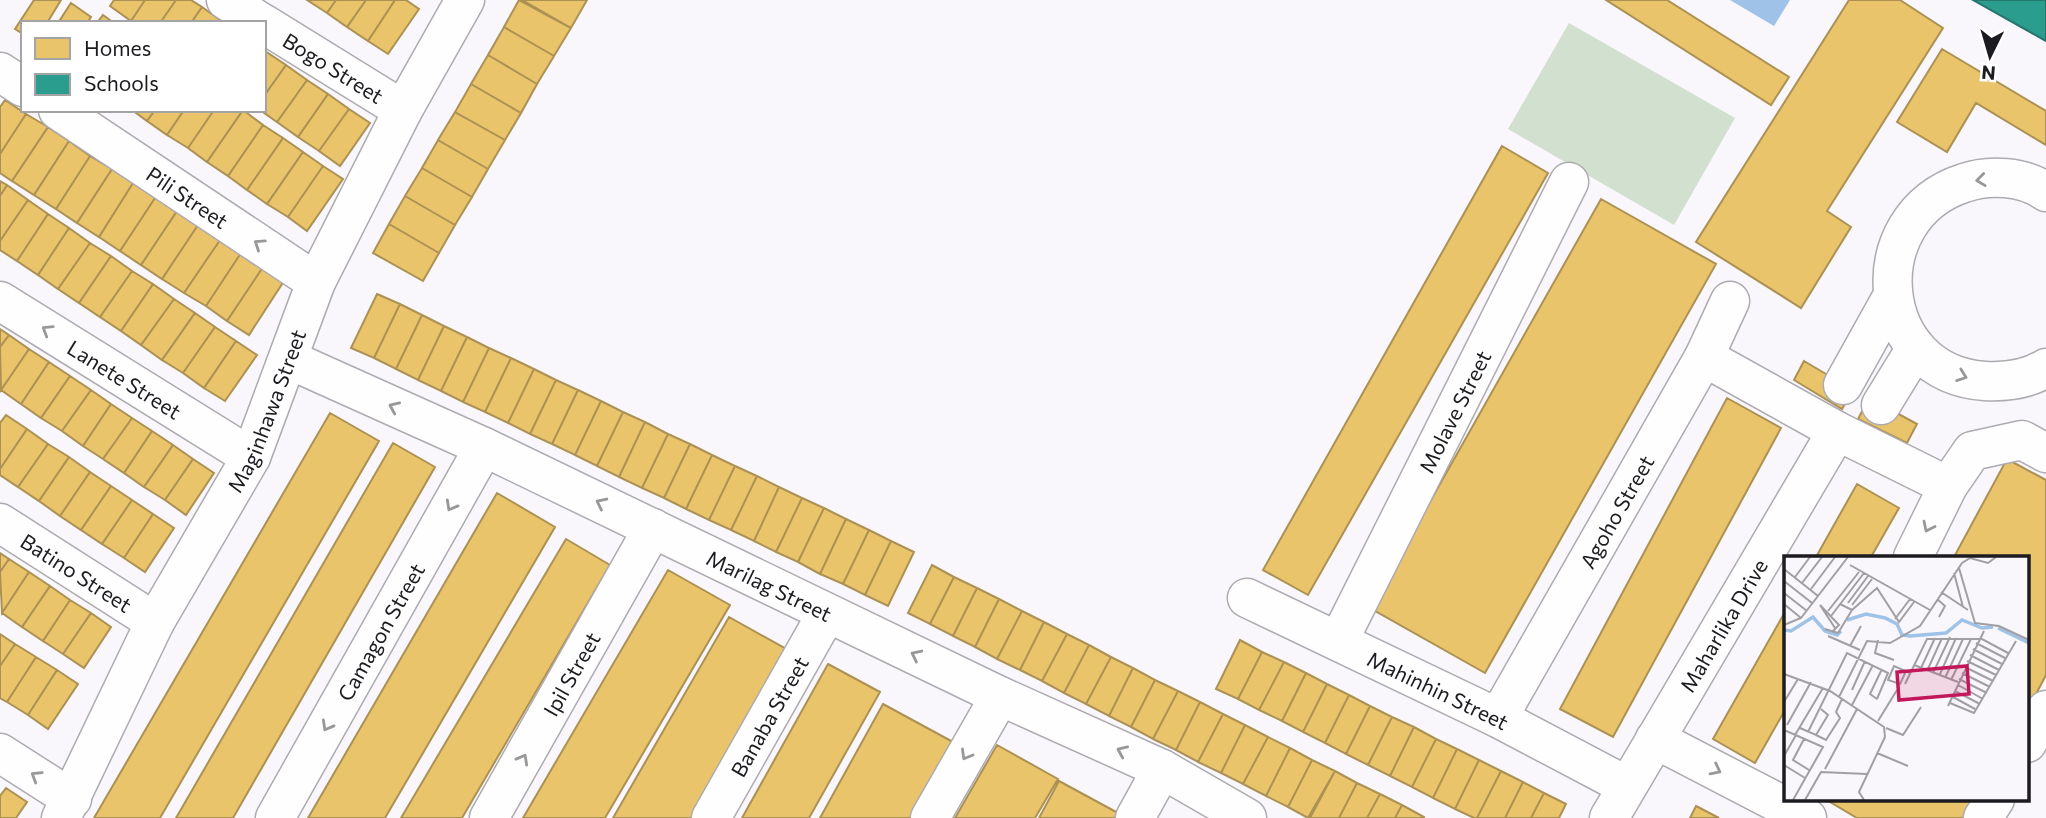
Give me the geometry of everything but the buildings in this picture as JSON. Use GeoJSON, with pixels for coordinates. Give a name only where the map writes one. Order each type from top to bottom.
{"type":"FeatureCollection","features":[{"type":"Feature","properties":{"kind":"street","name":"Bogo Street"},"geometry":{"type":"LineString","coordinates":[[226,0],[260,21]]}},
{"type":"Feature","properties":{"kind":"street","name":"Maginhawa Street"},"geometry":{"type":"LineString","coordinates":[[67,808],[155,622],[251,457],[316,282],[403,110],[465,0]]}},
{"type":"Feature","properties":{"kind":"street","name":"Bogo Street"},"geometry":{"type":"LineString","coordinates":[[266,25],[403,110]]}},
{"type":"Feature","properties":{"kind":"street"},"geometry":{"type":"LineString","coordinates":[[0,72],[21,86]]}},
{"type":"Feature","properties":{"kind":"street","name":"Pili Street"},"geometry":{"type":"LineString","coordinates":[[61,112],[316,282]]}},
{"type":"Feature","properties":{"kind":"street"},"geometry":{"type":"LineString","coordinates":[[2046,192],[2010,178],[1977,178],[1946,188],[1920,207],[1902,234],[1892,265],[1892,298],[1900,324],[1916,348],[1941,368],[1972,380],[2004,382],[2035,375],[2046,368]]}},
{"type":"Feature","properties":{"kind":"street","name":"Molave Street"},"geometry":{"type":"LineString","coordinates":[[1339,640],[1569,182]]}},
{"type":"Feature","properties":{"kind":"street"},"geometry":{"type":"LineString","coordinates":[[1848,416],[1892,298]]}},
{"type":"Feature","properties":{"kind":"street","name":"Lanete Street"},"geometry":{"type":"LineString","coordinates":[[0,301],[251,457]]}},
{"type":"Feature","properties":{"kind":"street","name":"Agoho Street"},"geometry":{"type":"LineString","coordinates":[[1497,718],[1704,357],[1730,301]]}},
{"type":"Feature","properties":{"kind":"street"},"geometry":{"type":"LineString","coordinates":[[1848,416],[1916,348]]}},
{"type":"Feature","properties":{"kind":"street"},"geometry":{"type":"LineString","coordinates":[[1704,357],[1848,416],[1948,486]]}},
{"type":"Feature","properties":{"kind":"street","name":"Marilag Street"},"geometry":{"type":"LineString","coordinates":[[288,359],[484,447],[1000,696],[1162,769],[1247,818]]}},
{"type":"Feature","properties":{"kind":"street","name":"Maharlika Drive"},"geometry":{"type":"LineString","coordinates":[[1618,802],[1848,416]]}},
{"type":"Feature","properties":{"kind":"street"},"geometry":{"type":"LineString","coordinates":[[1913,556],[1948,486],[1972,451],[2022,440],[2046,453]]}},
{"type":"Feature","properties":{"kind":"street","name":"Camagon Street"},"geometry":{"type":"LineString","coordinates":[[275,818],[484,447]]}},
{"type":"Feature","properties":{"kind":"street","name":"Batino Street"},"geometry":{"type":"LineString","coordinates":[[0,523],[155,622]]}},
{"type":"Feature","properties":{"kind":"street","name":"Ipil Street"},"geometry":{"type":"LineString","coordinates":[[489,818],[653,528]]}},
{"type":"Feature","properties":{"kind":"street","name":"Mahinhin Street"},"geometry":{"type":"LineString","coordinates":[[1247,598],[1497,718],[1618,802]]}},
{"type":"Feature","properties":{"kind":"street","name":"Banaba Street"},"geometry":{"type":"LineString","coordinates":[[710,818],[827,613]]}},
{"type":"Feature","properties":{"kind":"street"},"geometry":{"type":"LineString","coordinates":[[930,818],[1000,696]]}},
{"type":"Feature","properties":{"kind":"street"},"geometry":{"type":"LineString","coordinates":[[2028,741],[2046,710]]}},
{"type":"Feature","properties":{"kind":"street"},"geometry":{"type":"LineString","coordinates":[[1655,739],[1796,808]]}},
{"type":"Feature","properties":{"kind":"street"},"geometry":{"type":"LineString","coordinates":[[0,753],[67,808]]}},
{"type":"Feature","properties":{"kind":"street"},"geometry":{"type":"LineString","coordinates":[[1135,818],[1162,769]]}},
{"type":"Feature","properties":{"kind":"street"},"geometry":{"type":"LineString","coordinates":[[1983,818],[1993,800]]}},
{"type":"Feature","properties":{"kind":"green space"},"geometry":{"type":"Polygon","coordinates":[[[1569,23],[1735,118],[1674,225],[1508,129],[1569,23]]]}},
{"type":"Feature","properties":{"kind":"water"},"geometry":{"type":"Polygon","coordinates":[[[1730,0],[1790,0],[1774,26],[1730,0]]]}}]}
